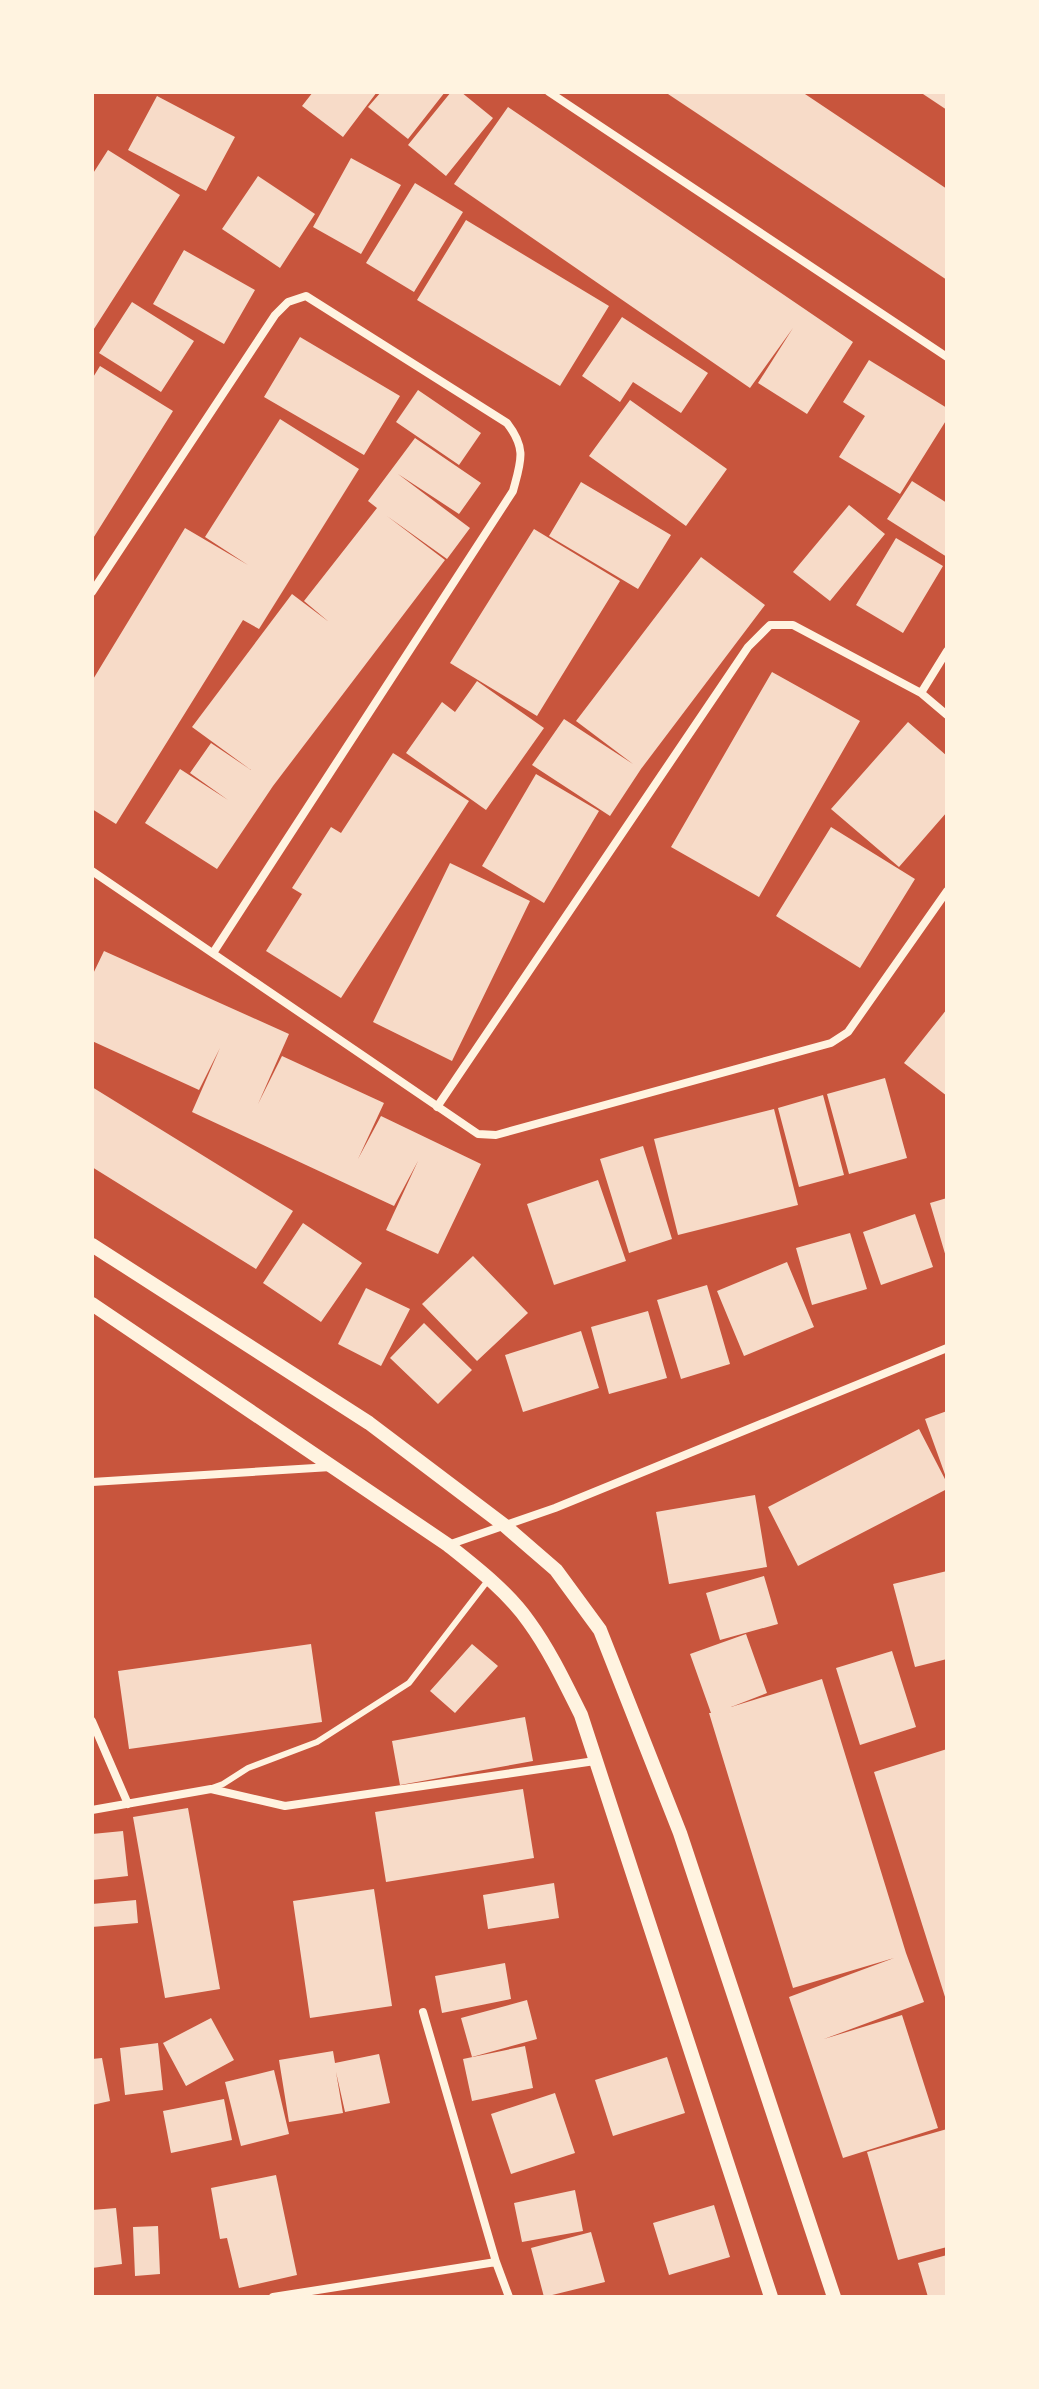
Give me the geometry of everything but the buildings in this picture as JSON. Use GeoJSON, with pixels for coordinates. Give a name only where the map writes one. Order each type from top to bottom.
{"type":"FeatureCollection","features":[{"type":"Feature","properties":{"kind":"street"},"geometry":{"type":"LineString","coordinates":[[549,92],[947,357]]}},
{"type":"Feature","properties":{"kind":"street"},"geometry":{"type":"LineString","coordinates":[[92,592],[275,315],[288,302],[306,296],[507,423],[518,437],[523,456],[513,491],[213,953]]}},
{"type":"Feature","properties":{"kind":"street"},"geometry":{"type":"LineString","coordinates":[[437,1107],[748,647],[770,625],[793,625],[921,693],[947,715]]}},
{"type":"Feature","properties":{"kind":"street"},"geometry":{"type":"LineString","coordinates":[[921,693],[947,651]]}},
{"type":"Feature","properties":{"kind":"street"},"geometry":{"type":"LineString","coordinates":[[93,873],[478,1134],[496,1135],[831,1043],[848,1032],[947,891]]}},
{"type":"Feature","properties":{"kind":"street"},"geometry":{"type":"LineString","coordinates":[[92,1245],[369,1423],[504,1525],[556,1570],[600,1630],[680,1833],[834,2297]]}},
{"type":"Feature","properties":{"kind":"street"},"geometry":{"type":"LineString","coordinates":[[92,1304],[448,1545],[489,1579],[527,1620],[556,1664],[581,1715],[771,2297]]}},
{"type":"Feature","properties":{"kind":"street"},"geometry":{"type":"LineString","coordinates":[[448,1545],[555,1508],[947,1348]]}},
{"type":"Feature","properties":{"kind":"street"},"geometry":{"type":"LineString","coordinates":[[92,1482],[336,1467]]}},
{"type":"Feature","properties":{"kind":"street"},"geometry":{"type":"LineString","coordinates":[[92,1721],[128,1804]]}},
{"type":"Feature","properties":{"kind":"street"},"geometry":{"type":"LineString","coordinates":[[92,1810],[211,1789],[285,1806],[595,1761]]}},
{"type":"Feature","properties":{"kind":"street"},"geometry":{"type":"LineString","coordinates":[[423,2012],[509,2297]]}},
{"type":"Feature","properties":{"kind":"street"},"geometry":{"type":"LineString","coordinates":[[273,2297],[496,2262]]}},
{"type":"Feature","properties":{"kind":"lane"},"geometry":{"type":"LineString","coordinates":[[211,1789],[248,1768],[317,1742],[409,1683],[489,1579]]}}]}
